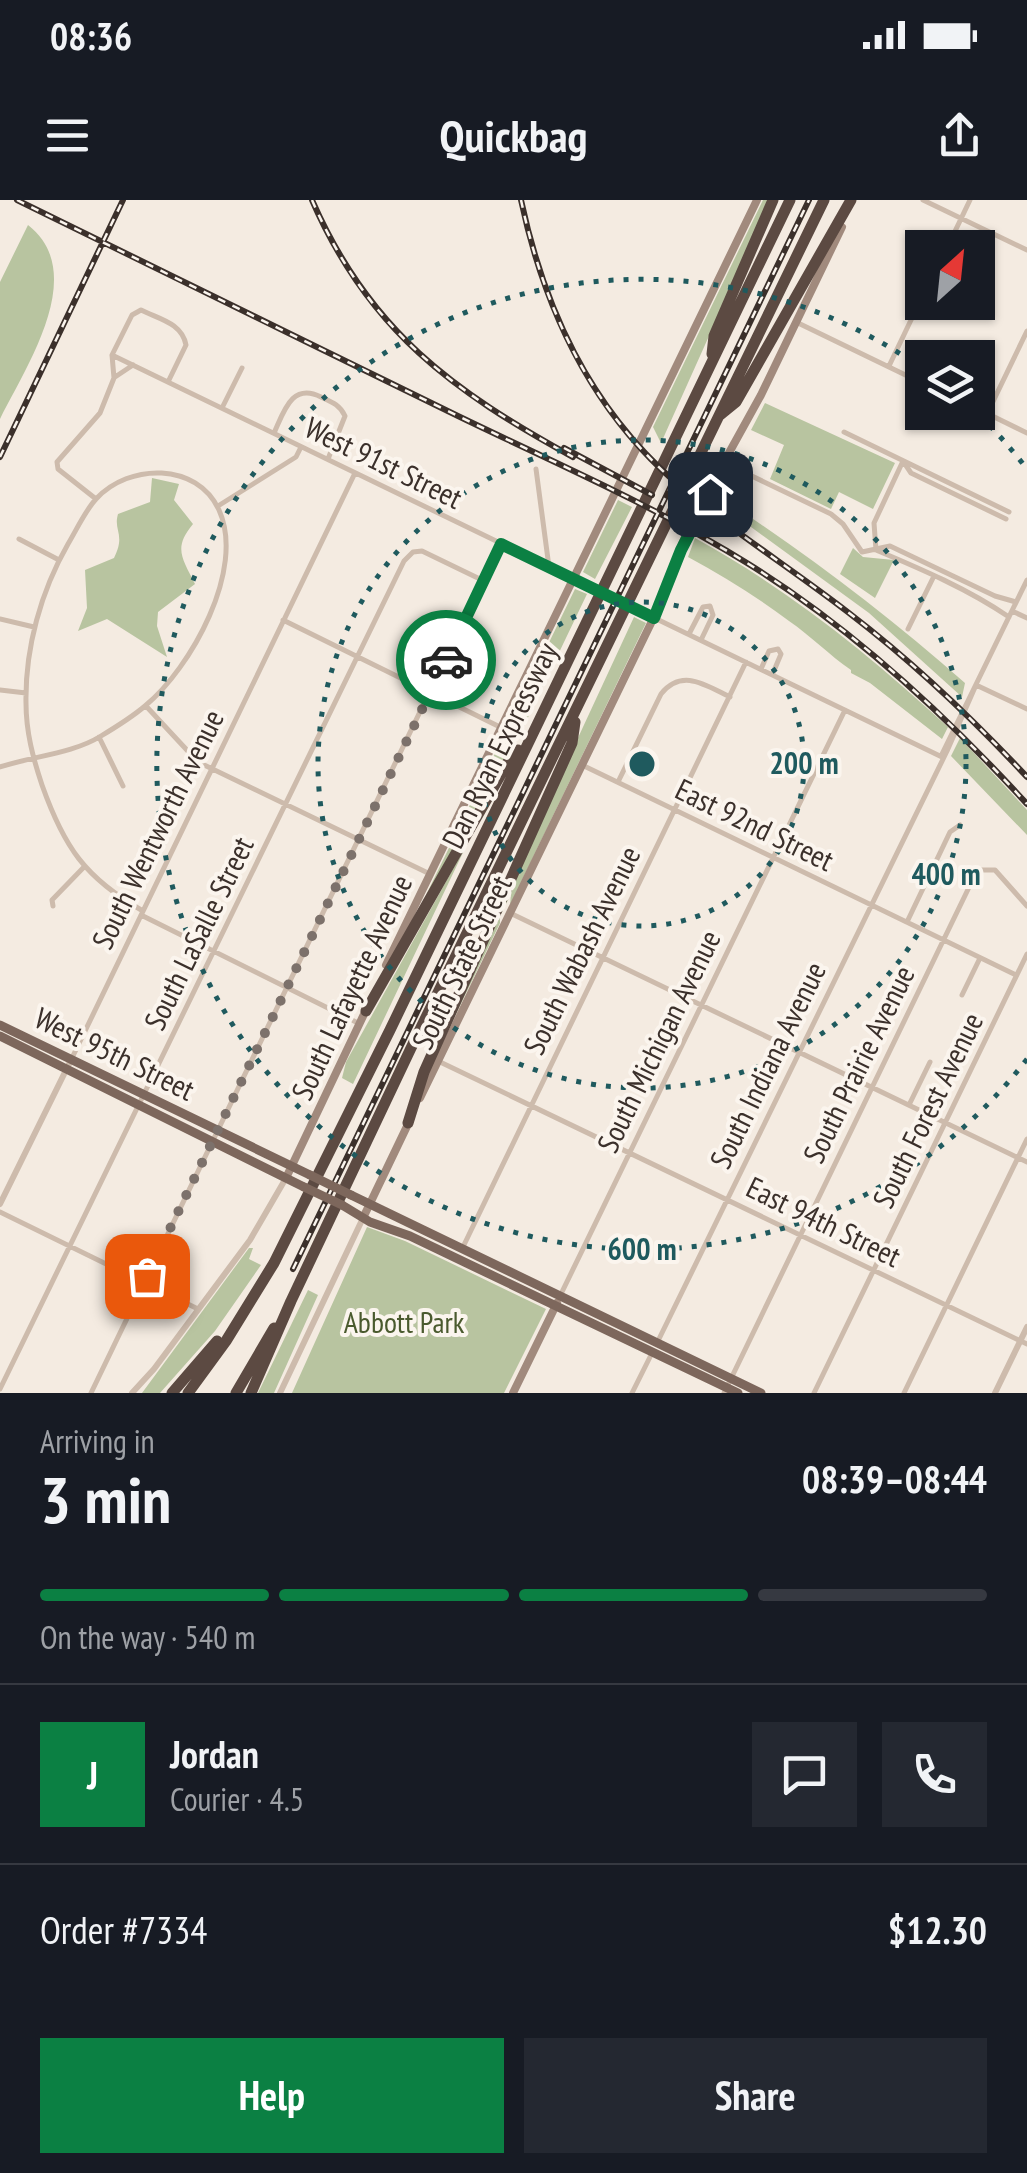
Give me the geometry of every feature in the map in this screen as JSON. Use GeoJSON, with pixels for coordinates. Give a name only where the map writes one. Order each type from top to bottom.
{"type":"FeatureCollection","features":[{"type":"Feature","properties":{"kind":"highway"},"geometry":{"type":"LineString","coordinates":[[712,364],[714,336],[773,200]]}},
{"type":"Feature","properties":{"kind":"highway","name":"Dan Ryan Expressway"},"geometry":{"type":"LineString","coordinates":[[246,1307],[274,1263],[364,1083],[790,200]]}},
{"type":"Feature","properties":{"kind":"highway","name":"Dan Ryan Expressway"},"geometry":{"type":"LineString","coordinates":[[291,1301],[824,200]]}},
{"type":"Feature","properties":{"kind":"highway"},"geometry":{"type":"LineString","coordinates":[[716,418],[736,402],[852,200]]}},
{"type":"Feature","properties":{"kind":"highway"},"geometry":{"type":"LineString","coordinates":[[408,1123],[431,1055],[572,743],[578,706]]}},
{"type":"Feature","properties":{"kind":"highway"},"geometry":{"type":"LineString","coordinates":[[366,1011],[508,762],[530,735]]}},
{"type":"Feature","properties":{"kind":"highway"},"geometry":{"type":"LineString","coordinates":[[236,1393],[291,1301]]}},
{"type":"Feature","properties":{"kind":"highway"},"geometry":{"type":"LineString","coordinates":[[251,1393],[291,1301]]}},
{"type":"Feature","properties":{"kind":"highway"},"geometry":{"type":"LineString","coordinates":[[172,1393],[246,1307]]}},
{"type":"Feature","properties":{"kind":"highway"},"geometry":{"type":"LineString","coordinates":[[188,1393],[246,1307]]}},
{"type":"Feature","properties":{"kind":"main road","name":"South Lafayette Avenue"},"geometry":{"type":"LineString","coordinates":[[286,1178],[758,200]]}},
{"type":"Feature","properties":{"kind":"main road","name":"South State Street"},"geometry":{"type":"LineString","coordinates":[[363,1218],[654,618],[681,550],[683,535],[796,322],[852,200]]}},
{"type":"Feature","properties":{"kind":"main road","name":"West 95th Street"},"geometry":{"type":"LineString","coordinates":[[0,1025],[69,1064],[216,1136],[370,1204],[460,1254]]}},
{"type":"Feature","properties":{"kind":"main road","name":"West 95th Street"},"geometry":{"type":"LineString","coordinates":[[0,1036],[69,1064]]}},
{"type":"Feature","properties":{"kind":"main road","name":"West 95th Street"},"geometry":{"type":"LineString","coordinates":[[216,1136],[363,1218],[460,1254]]}},
{"type":"Feature","properties":{"kind":"main road"},"geometry":{"type":"LineString","coordinates":[[460,1254],[738,1393]]}},
{"type":"Feature","properties":{"kind":"main road","name":"South Michigan Avenue"},"geometry":{"type":"LineString","coordinates":[[513,1393],[558,1301]]}},
{"type":"Feature","properties":{"kind":"main road"},"geometry":{"type":"LineString","coordinates":[[727,1386],[761,1393]]}},
{"type":"Feature","properties":{"kind":"street"},"geometry":{"type":"LineString","coordinates":[[923,200],[1027,250]]}},
{"type":"Feature","properties":{"kind":"street"},"geometry":{"type":"LineString","coordinates":[[955,230],[970,200]]}},
{"type":"Feature","properties":{"kind":"street"},"geometry":{"type":"LineString","coordinates":[[96,499],[58,469],[57,462],[94,424],[114,378],[112,355],[132,316],[141,310],[179,328],[186,345],[168,382]]}},
{"type":"Feature","properties":{"kind":"street"},"geometry":{"type":"LineString","coordinates":[[889,366],[911,320]]}},
{"type":"Feature","properties":{"kind":"street"},"geometry":{"type":"LineString","coordinates":[[796,322],[905,374]]}},
{"type":"Feature","properties":{"kind":"street"},"geometry":{"type":"LineString","coordinates":[[995,396],[1027,331]]}},
{"type":"Feature","properties":{"kind":"street","name":"West 91st Street"},"geometry":{"type":"LineString","coordinates":[[112,355],[942,757]]}},
{"type":"Feature","properties":{"kind":"street"},"geometry":{"type":"LineString","coordinates":[[114,378],[134,365]]}},
{"type":"Feature","properties":{"kind":"street"},"geometry":{"type":"LineString","coordinates":[[222,408],[242,368]]}},
{"type":"Feature","properties":{"kind":"street"},"geometry":{"type":"LineString","coordinates":[[274,434],[290,400],[304,391],[312,392],[338,405],[345,422],[328,460]]}},
{"type":"Feature","properties":{"kind":"street"},"geometry":{"type":"LineString","coordinates":[[995,418],[1027,433]]}},
{"type":"Feature","properties":{"kind":"street"},"geometry":{"type":"LineString","coordinates":[[844,432],[1008,516]]}},
{"type":"Feature","properties":{"kind":"street"},"geometry":{"type":"LineString","coordinates":[[218,506],[296,456],[301,447]]}},
{"type":"Feature","properties":{"kind":"street"},"geometry":{"type":"LineString","coordinates":[[876,550],[874,523],[903,461]]}},
{"type":"Feature","properties":{"kind":"street"},"geometry":{"type":"LineString","coordinates":[[736,468],[831,514],[858,548],[868,553],[890,546],[1010,614],[1027,618]]}},
{"type":"Feature","properties":{"kind":"street"},"geometry":{"type":"LineString","coordinates":[[536,469],[548,567]]}},
{"type":"Feature","properties":{"kind":"street"},"geometry":{"type":"LineString","coordinates":[[0,767],[33,757],[99,738],[146,706],[175,674],[207,621],[227,550],[218,506],[204,491],[178,475],[152,472],[125,478],[96,499],[59,560],[34,627],[26,693],[26,724],[33,757],[54,820],[68,846],[114,894],[142,913],[360,1024]]}},
{"type":"Feature","properties":{"kind":"street","name":"South Wentworth Avenue"},"geometry":{"type":"LineString","coordinates":[[0,1204],[355,473]]}},
{"type":"Feature","properties":{"kind":"street"},"geometry":{"type":"LineString","coordinates":[[19,539],[59,560]]}},
{"type":"Feature","properties":{"kind":"street"},"geometry":{"type":"LineString","coordinates":[[91,1393],[501,544]]}},
{"type":"Feature","properties":{"kind":"street","name":"South LaSalle Street"},"geometry":{"type":"LineString","coordinates":[[0,1390],[404,560],[413,552],[428,553],[484,581]]}},
{"type":"Feature","properties":{"kind":"street"},"geometry":{"type":"LineString","coordinates":[[936,572],[1016,602]]}},
{"type":"Feature","properties":{"kind":"street"},"geometry":{"type":"LineString","coordinates":[[908,629],[936,572]]}},
{"type":"Feature","properties":{"kind":"street","name":"South Indiana Avenue"},"geometry":{"type":"LineString","coordinates":[[632,1393],[942,757],[942,748],[1027,580]]}},
{"type":"Feature","properties":{"kind":"street"},"geometry":{"type":"LineString","coordinates":[[689,634],[703,607],[710,606],[712,616],[701,640]]}},
{"type":"Feature","properties":{"kind":"street"},"geometry":{"type":"LineString","coordinates":[[0,619],[34,627]]}},
{"type":"Feature","properties":{"kind":"street"},"geometry":{"type":"LineString","coordinates":[[283,620],[502,728]]}},
{"type":"Feature","properties":{"kind":"street"},"geometry":{"type":"LineString","coordinates":[[761,669],[769,651],[778,649],[782,654],[772,674]]}},
{"type":"Feature","properties":{"kind":"street","name":"South Wabash Avenue"},"geometry":{"type":"LineString","coordinates":[[460,1254],[746,662]]}},
{"type":"Feature","properties":{"kind":"street"},"geometry":{"type":"LineString","coordinates":[[618,782],[661,694],[671,683],[690,680],[730,698]]}},
{"type":"Feature","properties":{"kind":"street"},"geometry":{"type":"LineString","coordinates":[[976,685],[1027,710]]}},
{"type":"Feature","properties":{"kind":"street"},"geometry":{"type":"LineString","coordinates":[[0,690],[26,693]]}},
{"type":"Feature","properties":{"kind":"street"},"geometry":{"type":"LineString","coordinates":[[146,706],[198,762],[430,874]]}},
{"type":"Feature","properties":{"kind":"street","name":"South Michigan Avenue"},"geometry":{"type":"LineString","coordinates":[[558,1301],[844,710]]}},
{"type":"Feature","properties":{"kind":"street"},"geometry":{"type":"LineString","coordinates":[[99,738],[123,786]]}},
{"type":"Feature","properties":{"kind":"street","name":"East 92nd Street"},"geometry":{"type":"LineString","coordinates":[[582,765],[1016,975]]}},
{"type":"Feature","properties":{"kind":"street"},"geometry":{"type":"LineString","coordinates":[[907,922],[950,832],[960,825]]}},
{"type":"Feature","properties":{"kind":"street"},"geometry":{"type":"LineString","coordinates":[[53,906],[52,900],[84,867]]}},
{"type":"Feature","properties":{"kind":"street","name":"South Prairie Avenue"},"geometry":{"type":"LineString","coordinates":[[727,1386],[974,877],[986,868],[1000,874],[1027,906]]}},
{"type":"Feature","properties":{"kind":"street"},"geometry":{"type":"LineString","coordinates":[[510,913],[1027,1162]]}},
{"type":"Feature","properties":{"kind":"street","name":"South Forest Avenue"},"geometry":{"type":"LineString","coordinates":[[814,1393],[1027,954]]}},
{"type":"Feature","properties":{"kind":"street"},"geometry":{"type":"LineString","coordinates":[[962,996],[980,958]]}},
{"type":"Feature","properties":{"kind":"street","name":"East 94th Street"},"geometry":{"type":"LineString","coordinates":[[438,1061],[1024,1343]]}},
{"type":"Feature","properties":{"kind":"street"},"geometry":{"type":"LineString","coordinates":[[909,1105],[930,1062]]}},
{"type":"Feature","properties":{"kind":"street"},"geometry":{"type":"LineString","coordinates":[[904,1393],[1027,1139]]}},
{"type":"Feature","properties":{"kind":"street","name":"South Lafayette Avenue"},"geometry":{"type":"LineString","coordinates":[[132,1393],[154,1369],[267,1215],[286,1178]]}},
{"type":"Feature","properties":{"kind":"street"},"geometry":{"type":"LineString","coordinates":[[0,1212],[198,1309]]}},
{"type":"Feature","properties":{"kind":"street","name":"South State Street"},"geometry":{"type":"LineString","coordinates":[[280,1393],[363,1218]]}},
{"type":"Feature","properties":{"kind":"street"},"geometry":{"type":"LineString","coordinates":[[995,1393],[1024,1343],[1027,1327]]}},
{"type":"Feature","properties":{"kind":"green space"},"geometry":{"type":"Polygon","coordinates":[[[763,200],[770,200],[661,443],[653,427],[763,200]]]}},
{"type":"Feature","properties":{"kind":"green space"},"geometry":{"type":"Polygon","coordinates":[[[28,225],[46,245],[53,268],[53,294],[36,348],[0,419],[0,282],[28,225]]]}},
{"type":"Feature","properties":{"kind":"green space"},"geometry":{"type":"Polygon","coordinates":[[[765,403],[895,463],[873,509],[839,492],[831,509],[770,479],[784,445],[751,430],[765,403]]]}},
{"type":"Feature","properties":{"kind":"green space"},"geometry":{"type":"Polygon","coordinates":[[[152,478],[179,484],[174,500],[193,524],[181,547],[195,584],[158,612],[157,626],[167,657],[107,619],[78,631],[87,608],[85,570],[114,558],[119,543],[118,514],[150,502],[152,478]]]}},
{"type":"Feature","properties":{"kind":"green space"},"geometry":{"type":"Polygon","coordinates":[[[716,494],[813,561],[906,633],[965,683],[962,697],[869,613],[714,500],[716,494]]]}},
{"type":"Feature","properties":{"kind":"green space"},"geometry":{"type":"Polygon","coordinates":[[[618,500],[632,507],[595,579],[583,572],[618,500]]]}},
{"type":"Feature","properties":{"kind":"green space"},"geometry":{"type":"Polygon","coordinates":[[[695,538],[795,601],[889,674],[948,727],[942,739],[870,683],[851,673],[777,612],[688,557],[695,538]]]}},
{"type":"Feature","properties":{"kind":"green space"},"geometry":{"type":"Polygon","coordinates":[[[853,548],[863,557],[894,560],[875,598],[840,574],[853,548]]]}},
{"type":"Feature","properties":{"kind":"green space"},"geometry":{"type":"Polygon","coordinates":[[[575,589],[587,594],[522,730],[409,930],[575,589]]]}},
{"type":"Feature","properties":{"kind":"green space"},"geometry":{"type":"Polygon","coordinates":[[[634,617],[646,623],[510,905],[511,894],[500,916],[443,1041],[513,878],[634,617]]]}},
{"type":"Feature","properties":{"kind":"green space"},"geometry":{"type":"Polygon","coordinates":[[[960,738],[1027,810],[1027,835],[951,756],[960,738]]]}},
{"type":"Feature","properties":{"kind":"green space"},"geometry":{"type":"Polygon","coordinates":[[[468,842],[353,1084],[342,1078],[346,1062],[468,842]]]}},
{"type":"Feature","properties":{"kind":"green space","name":"Abbott Park"},"geometry":{"type":"Polygon","coordinates":[[[367,1227],[405,1241],[546,1309],[504,1393],[292,1393],[367,1227]]]}},
{"type":"Feature","properties":{"kind":"green space"},"geometry":{"type":"Polygon","coordinates":[[[249,1248],[253,1248],[249,1259],[261,1265],[215,1331],[160,1393],[142,1393],[249,1248]]]}},
{"type":"Feature","properties":{"kind":"green space"},"geometry":{"type":"Polygon","coordinates":[[[308,1290],[318,1295],[274,1393],[258,1393],[308,1290]]]}},
{"type":"Feature","properties":{"kind":"railway"},"geometry":{"type":"LineString","coordinates":[[17,200],[604,486],[747,563],[823,615],[895,674],[1027,804]]}},
{"type":"Feature","properties":{"kind":"railway"},"geometry":{"type":"LineString","coordinates":[[0,457],[123,200]]}},
{"type":"Feature","properties":{"kind":"railway"},"geometry":{"type":"LineString","coordinates":[[312,200],[360,286],[419,353],[490,407],[573,457]]}},
{"type":"Feature","properties":{"kind":"railway"},"geometry":{"type":"LineString","coordinates":[[521,200],[543,279],[574,353],[617,421],[644,452],[716,516],[896,651],[1027,777]]}},
{"type":"Feature","properties":{"kind":"railway"},"geometry":{"type":"LineString","coordinates":[[293,1269],[809,200]]}},
{"type":"Feature","properties":{"kind":"railway"},"geometry":{"type":"LineString","coordinates":[[564,448],[652,495]]}},
{"type":"Feature","properties":{"kind":"way so far"},"geometry":{"type":"LineString","coordinates":[[147,1276],[446,660]]}},
{"type":"Feature","properties":{"kind":"route"},"geometry":{"type":"LineString","coordinates":[[446,660],[501,544],[654,618],[681,550],[710,494]]}}]}
